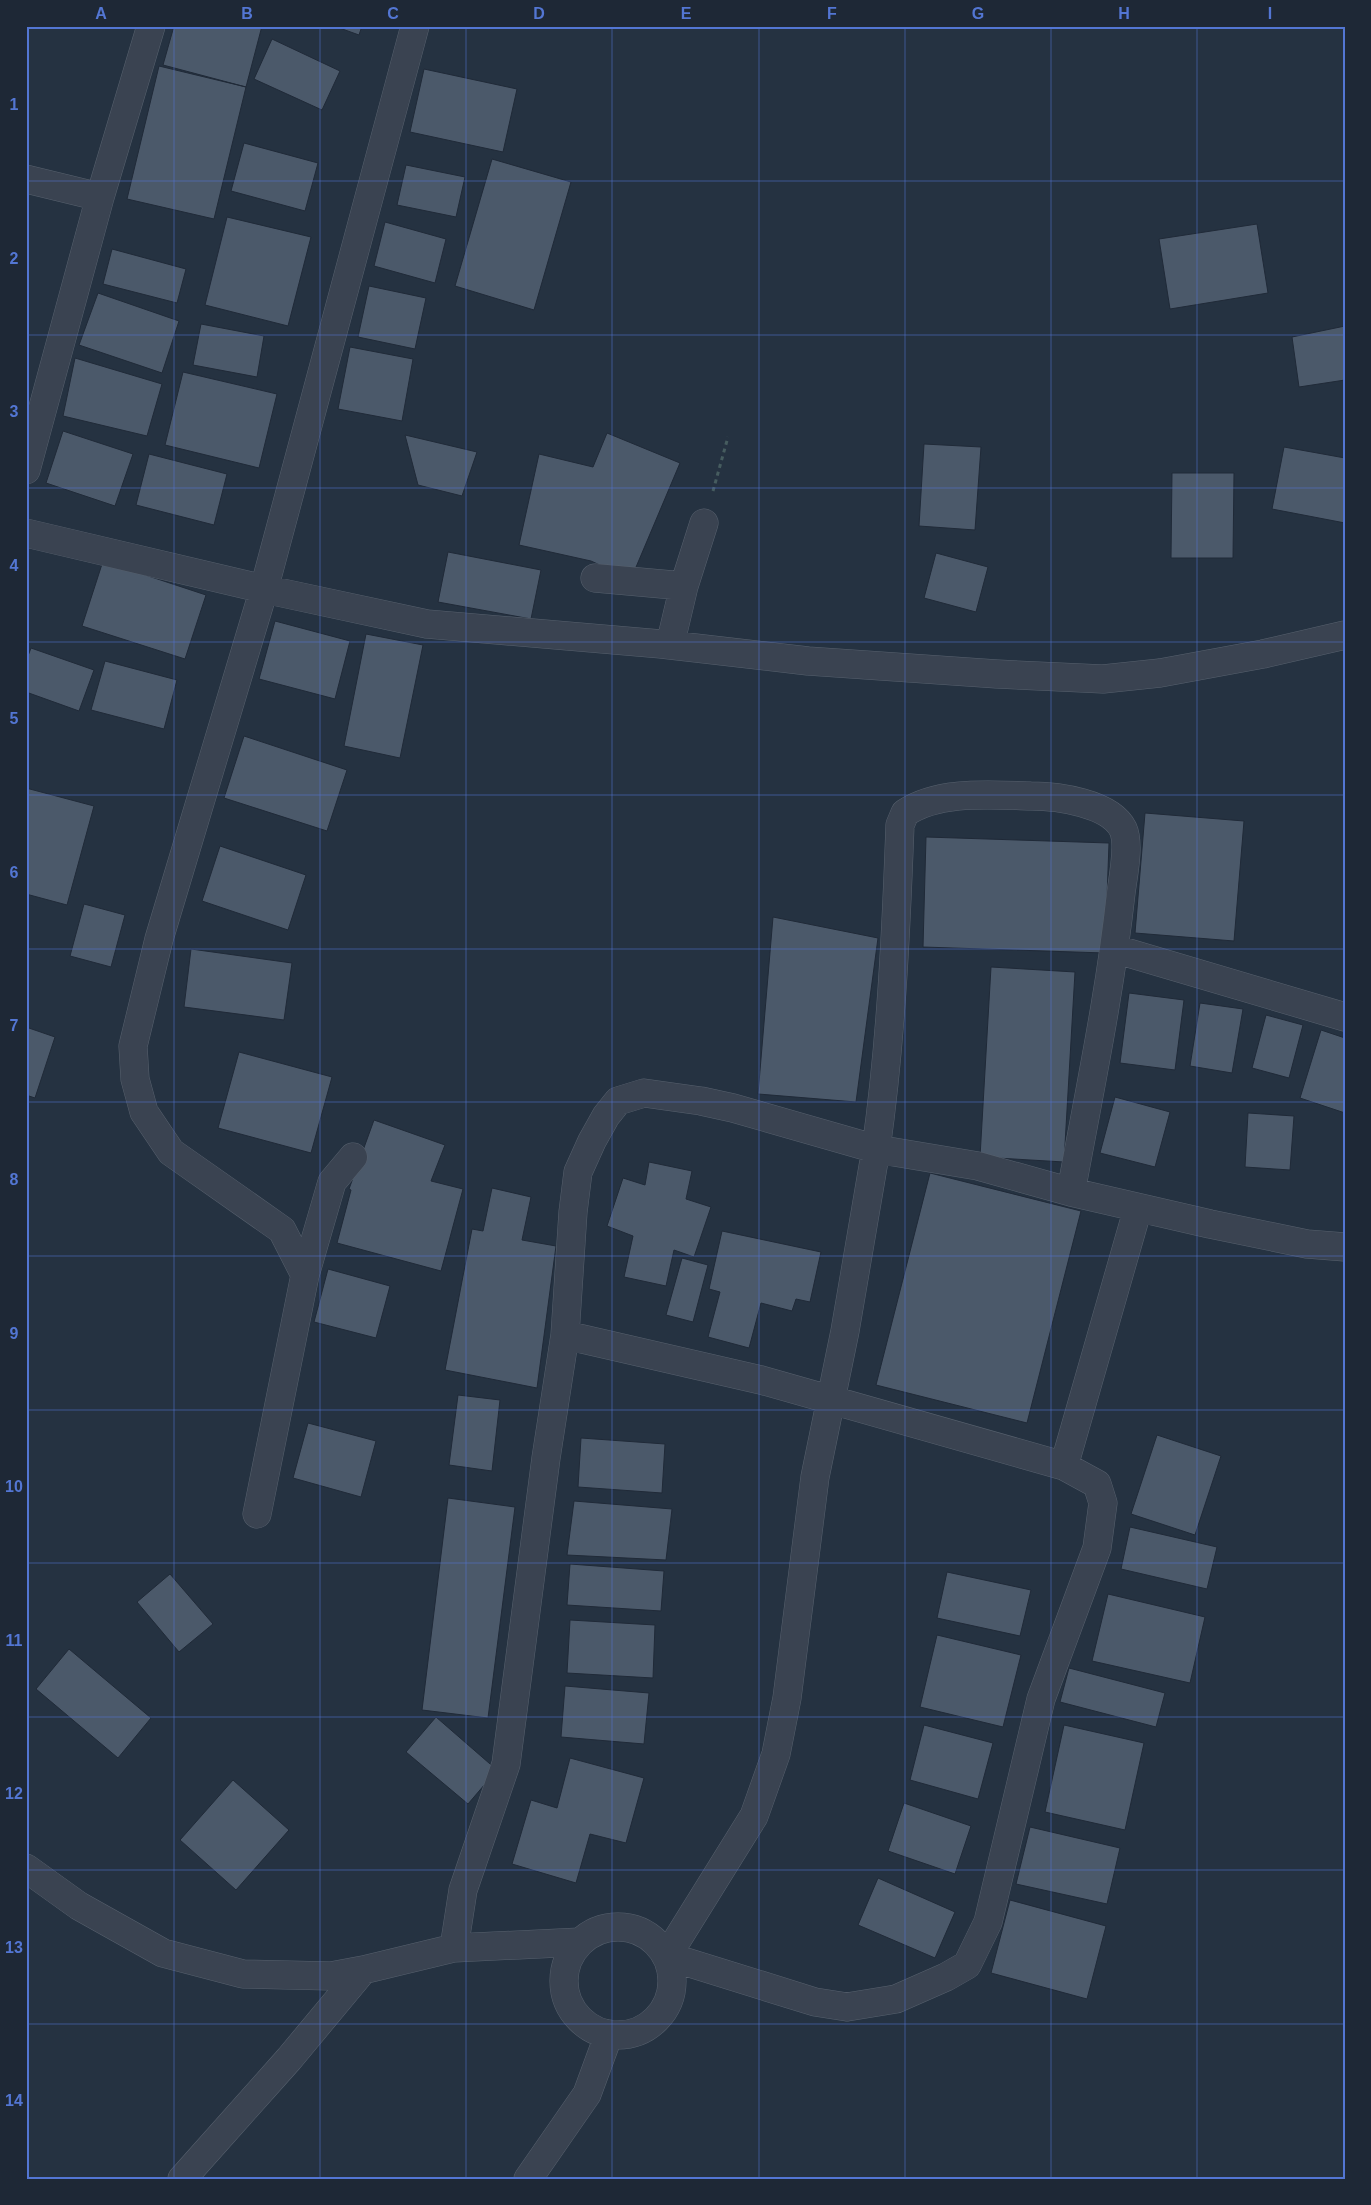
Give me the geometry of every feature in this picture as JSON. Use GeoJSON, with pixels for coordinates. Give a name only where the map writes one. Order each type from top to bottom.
{"type":"FeatureCollection","features":[{"type":"Feature","properties":{"kind":"street"},"geometry":{"type":"LineString","coordinates":[[26,470],[100,197],[151,26]]}},
{"type":"Feature","properties":{"kind":"street"},"geometry":{"type":"LineString","coordinates":[[305,1275],[282,1230],[171,1152],[144,1112],[135,1079],[133,1046],[159,939],[264,590],[415,26]]}},
{"type":"Feature","properties":{"kind":"street"},"geometry":{"type":"LineString","coordinates":[[26,179],[100,197]]}},
{"type":"Feature","properties":{"kind":"street"},"geometry":{"type":"LineString","coordinates":[[670,645],[684,586],[704,523]]}},
{"type":"Feature","properties":{"kind":"street"},"geometry":{"type":"LineString","coordinates":[[26,533],[264,590],[427,624],[670,645],[808,661],[1007,675],[1103,679],[1160,673],[1263,654],[1345,635]]}},
{"type":"Feature","properties":{"kind":"street"},"geometry":{"type":"LineString","coordinates":[[595,578],[684,586]]}},
{"type":"Feature","properties":{"kind":"street"},"geometry":{"type":"LineString","coordinates":[[667,1956],[754,1816],[776,1754],[788,1698],[815,1477],[845,1330],[883,1097],[897,917],[900,826],[905,813],[928,800],[1000,796],[1044,796],[1085,804],[1115,817],[1124,831],[1126,856],[1115,949],[1070,1192]]}},
{"type":"Feature","properties":{"kind":"street"},"geometry":{"type":"LineString","coordinates":[[1115,949],[1345,1017]]}},
{"type":"Feature","properties":{"kind":"street"},"geometry":{"type":"LineString","coordinates":[[454,1948],[463,1890],[506,1764],[546,1458],[565,1335],[573,1212],[578,1172],[597,1132],[618,1101],[644,1093],[702,1101],[776,1119],[876,1149],[978,1166],[1070,1192],[1307,1244],[1345,1246]]}},
{"type":"Feature","properties":{"kind":"street"},"geometry":{"type":"LineString","coordinates":[[257,1514],[305,1275],[332,1182],[353,1157]]}},
{"type":"Feature","properties":{"kind":"street"},"geometry":{"type":"LineString","coordinates":[[1064,1466],[1138,1208]]}},
{"type":"Feature","properties":{"kind":"street"},"geometry":{"type":"LineString","coordinates":[[565,1335],[831,1398],[1064,1466],[1097,1484],[1103,1503],[1097,1548],[1041,1699],[988,1922],[967,1964],[946,1977],[896,1998],[847,2007],[814,2002],[667,1956]]}},
{"type":"Feature","properties":{"kind":"street"},"geometry":{"type":"LineString","coordinates":[[26,1868],[79,1906],[163,1953],[243,1974],[331,1976],[454,1948],[580,1942]]}},
{"type":"Feature","properties":{"kind":"street"},"geometry":{"type":"LineString","coordinates":[[610,1927],[627,1927],[643,1932],[657,1943],[667,1956],[672,1972],[672,1990],[666,2006],[656,2020],[642,2030],[626,2035],[609,2034],[593,2029],[579,2019],[569,2005],[564,1989],[564,1972],[570,1956],[580,1942],[594,1932],[610,1927]]}},
{"type":"Feature","properties":{"kind":"street"},"geometry":{"type":"LineString","coordinates":[[182,2179],[289,2058],[363,1970]]}},
{"type":"Feature","properties":{"kind":"street"},"geometry":{"type":"LineString","coordinates":[[528,2179],[587,2094],[609,2034]]}},
{"type":"Feature","properties":{"kind":"path"},"geometry":{"type":"LineString","coordinates":[[704,523],[728,437]]}},
{"type":"Feature","properties":{"kind":"building"},"geometry":{"type":"Polygon","coordinates":[[[174,26],[262,26],[246,87],[163,65],[174,26]]]}},
{"type":"Feature","properties":{"kind":"building"},"geometry":{"type":"Polygon","coordinates":[[[334,26],[362,26],[359,35],[334,26]]]}},
{"type":"Feature","properties":{"kind":"building"},"geometry":{"type":"Polygon","coordinates":[[[272,39],[340,71],[322,110],[254,79],[272,39]]]}},
{"type":"Feature","properties":{"kind":"building"},"geometry":{"type":"Polygon","coordinates":[[[159,66],[246,87],[214,219],[127,199],[159,66]]]}},
{"type":"Feature","properties":{"kind":"building"},"geometry":{"type":"Polygon","coordinates":[[[424,69],[517,89],[503,152],[410,132],[424,69]]]}},
{"type":"Feature","properties":{"kind":"building"},"geometry":{"type":"Polygon","coordinates":[[[244,143],[318,163],[305,211],[231,191],[244,143]]]}},
{"type":"Feature","properties":{"kind":"building"},"geometry":{"type":"Polygon","coordinates":[[[492,159],[571,182],[534,310],[455,286],[492,159]]]}},
{"type":"Feature","properties":{"kind":"building"},"geometry":{"type":"Polygon","coordinates":[[[406,165],[465,177],[456,217],[397,205],[406,165]]]}},
{"type":"Feature","properties":{"kind":"building"},"geometry":{"type":"Polygon","coordinates":[[[227,217],[311,237],[288,326],[205,305],[227,217]]]}},
{"type":"Feature","properties":{"kind":"building"},"geometry":{"type":"Polygon","coordinates":[[[385,222],[446,239],[435,283],[374,266],[385,222]]]}},
{"type":"Feature","properties":{"kind":"building"},"geometry":{"type":"Polygon","coordinates":[[[1257,224],[1268,293],[1170,309],[1159,239],[1257,224]]]}},
{"type":"Feature","properties":{"kind":"building"},"geometry":{"type":"Polygon","coordinates":[[[112,249],[186,269],[177,303],[103,284],[112,249]]]}},
{"type":"Feature","properties":{"kind":"building"},"geometry":{"type":"Polygon","coordinates":[[[369,286],[426,298],[415,349],[358,337],[369,286]]]}},
{"type":"Feature","properties":{"kind":"building"},"geometry":{"type":"Polygon","coordinates":[[[98,293],[179,321],[162,373],[79,345],[98,293]]]}},
{"type":"Feature","properties":{"kind":"building"},"geometry":{"type":"Polygon","coordinates":[[[201,324],[264,336],[257,377],[193,365],[201,324]]]}},
{"type":"Feature","properties":{"kind":"building"},"geometry":{"type":"Polygon","coordinates":[[[1345,326],[1345,380],[1299,387],[1292,337],[1345,326]]]}},
{"type":"Feature","properties":{"kind":"building"},"geometry":{"type":"Polygon","coordinates":[[[350,347],[413,359],[402,421],[338,409],[350,347]]]}},
{"type":"Feature","properties":{"kind":"building"},"geometry":{"type":"Polygon","coordinates":[[[75,358],[162,384],[147,436],[63,416],[75,358]]]}},
{"type":"Feature","properties":{"kind":"building"},"geometry":{"type":"Polygon","coordinates":[[[183,372],[277,394],[259,468],[165,445],[183,372]]]}},
{"type":"Feature","properties":{"kind":"building"},"geometry":{"type":"Polygon","coordinates":[[[63,431],[133,454],[115,506],[46,483],[63,431]]]}},
{"type":"Feature","properties":{"kind":"building"},"geometry":{"type":"Polygon","coordinates":[[[607,433],[680,463],[631,579],[591,561],[519,545],[539,454],[593,467],[607,433]]]}},
{"type":"Feature","properties":{"kind":"building"},"geometry":{"type":"Polygon","coordinates":[[[405,435],[477,452],[462,496],[418,485],[405,435]]]}},
{"type":"Feature","properties":{"kind":"building"},"geometry":{"type":"Polygon","coordinates":[[[924,444],[981,447],[975,530],[919,526],[924,444]]]}},
{"type":"Feature","properties":{"kind":"building"},"geometry":{"type":"Polygon","coordinates":[[[1284,447],[1345,458],[1345,523],[1272,509],[1284,447]]]}},
{"type":"Feature","properties":{"kind":"building"},"geometry":{"type":"Polygon","coordinates":[[[149,454],[227,474],[214,525],[136,505],[149,454]]]}},
{"type":"Feature","properties":{"kind":"building"},"geometry":{"type":"Polygon","coordinates":[[[1172,473],[1234,473],[1233,558],[1171,558],[1172,473]]]}},
{"type":"Feature","properties":{"kind":"building"},"geometry":{"type":"Polygon","coordinates":[[[448,552],[541,570],[531,619],[438,602],[448,552]]]}},
{"type":"Feature","properties":{"kind":"building"},"geometry":{"type":"Polygon","coordinates":[[[936,553],[988,567],[976,612],[924,598],[936,553]]]}},
{"type":"Feature","properties":{"kind":"building"},"geometry":{"type":"Polygon","coordinates":[[[103,561],[206,595],[185,659],[82,626],[103,561]]]}},
{"type":"Feature","properties":{"kind":"building"},"geometry":{"type":"Polygon","coordinates":[[[275,621],[350,641],[335,699],[259,679],[275,621]]]}},
{"type":"Feature","properties":{"kind":"building"},"geometry":{"type":"Polygon","coordinates":[[[366,634],[423,645],[400,758],[344,746],[366,634]]]}},
{"type":"Feature","properties":{"kind":"building"},"geometry":{"type":"Polygon","coordinates":[[[31,648],[94,670],[79,711],[26,692],[26,661],[31,648]]]}},
{"type":"Feature","properties":{"kind":"building"},"geometry":{"type":"Polygon","coordinates":[[[105,661],[177,680],[164,729],[91,710],[105,661]]]}},
{"type":"Feature","properties":{"kind":"building"},"geometry":{"type":"Polygon","coordinates":[[[244,736],[347,770],[327,831],[224,798],[244,736]]]}},
{"type":"Feature","properties":{"kind":"building"},"geometry":{"type":"Polygon","coordinates":[[[26,788],[94,806],[67,905],[26,894],[26,788]]]}},
{"type":"Feature","properties":{"kind":"building"},"geometry":{"type":"Polygon","coordinates":[[[1145,813],[1244,821],[1234,941],[1135,933],[1145,813]]]}},
{"type":"Feature","properties":{"kind":"building"},"geometry":{"type":"Polygon","coordinates":[[[926,837],[1109,843],[1105,953],[923,947],[926,837]]]}},
{"type":"Feature","properties":{"kind":"building"},"geometry":{"type":"Polygon","coordinates":[[[220,846],[306,875],[288,930],[202,901],[220,846]]]}},
{"type":"Feature","properties":{"kind":"building"},"geometry":{"type":"Polygon","coordinates":[[[84,904],[125,915],[111,967],[70,956],[84,904]]]}},
{"type":"Feature","properties":{"kind":"building"},"geometry":{"type":"Polygon","coordinates":[[[773,917],[878,938],[856,1102],[758,1094],[773,917]]]}},
{"type":"Feature","properties":{"kind":"building"},"geometry":{"type":"Polygon","coordinates":[[[191,949],[292,963],[284,1020],[184,1007],[191,949]]]}},
{"type":"Feature","properties":{"kind":"building"},"geometry":{"type":"Polygon","coordinates":[[[991,967],[1075,972],[1064,1162],[980,1157],[991,967]]]}},
{"type":"Feature","properties":{"kind":"building"},"geometry":{"type":"Polygon","coordinates":[[[1129,993],[1184,1000],[1175,1070],[1120,1063],[1129,993]]]}},
{"type":"Feature","properties":{"kind":"building"},"geometry":{"type":"Polygon","coordinates":[[[1200,1003],[1243,1009],[1232,1073],[1190,1066],[1200,1003]]]}},
{"type":"Feature","properties":{"kind":"building"},"geometry":{"type":"Polygon","coordinates":[[[1266,1015],[1303,1025],[1289,1078],[1252,1068],[1266,1015]]]}},
{"type":"Feature","properties":{"kind":"building"},"geometry":{"type":"Polygon","coordinates":[[[26,1027],[55,1037],[35,1098],[26,1095],[26,1027]]]}},
{"type":"Feature","properties":{"kind":"building"},"geometry":{"type":"Polygon","coordinates":[[[1321,1030],[1345,1038],[1345,1113],[1300,1098],[1321,1030]]]}},
{"type":"Feature","properties":{"kind":"building"},"geometry":{"type":"Polygon","coordinates":[[[239,1052],[332,1077],[311,1153],[218,1128],[239,1052]]]}},
{"type":"Feature","properties":{"kind":"building"},"geometry":{"type":"Polygon","coordinates":[[[1115,1097],[1170,1112],[1155,1167],[1100,1153],[1115,1097]]]}},
{"type":"Feature","properties":{"kind":"building"},"geometry":{"type":"Polygon","coordinates":[[[1248,1113],[1294,1116],[1290,1170],[1245,1167],[1248,1113]]]}},
{"type":"Feature","properties":{"kind":"building"},"geometry":{"type":"Polygon","coordinates":[[[374,1120],[445,1145],[431,1181],[463,1189],[441,1271],[337,1243],[351,1190],[349,1189],[374,1120]]]}},
{"type":"Feature","properties":{"kind":"building"},"geometry":{"type":"Polygon","coordinates":[[[649,1162],[692,1171],[686,1199],[711,1207],[694,1257],[674,1250],[666,1286],[624,1277],[633,1236],[607,1226],[623,1178],[645,1185],[649,1162]]]}},
{"type":"Feature","properties":{"kind":"building"},"geometry":{"type":"Polygon","coordinates":[[[930,1173],[1081,1211],[1027,1423],[876,1385],[930,1173]]]}},
{"type":"Feature","properties":{"kind":"building"},"geometry":{"type":"Polygon","coordinates":[[[492,1188],[531,1197],[522,1240],[556,1246],[537,1388],[445,1370],[472,1229],[483,1231],[492,1188]]]}},
{"type":"Feature","properties":{"kind":"building"},"geometry":{"type":"Polygon","coordinates":[[[722,1231],[821,1252],[810,1302],[796,1299],[792,1311],[761,1303],[749,1348],[708,1337],[720,1292],[709,1289],[722,1231]]]}},
{"type":"Feature","properties":{"kind":"building"},"geometry":{"type":"Polygon","coordinates":[[[682,1258],[708,1265],[693,1322],[666,1315],[682,1258]]]}},
{"type":"Feature","properties":{"kind":"building"},"geometry":{"type":"Polygon","coordinates":[[[328,1269],[390,1286],[376,1338],[314,1322],[328,1269]]]}},
{"type":"Feature","properties":{"kind":"building"},"geometry":{"type":"Polygon","coordinates":[[[458,1395],[500,1400],[492,1471],[449,1465],[458,1395]]]}},
{"type":"Feature","properties":{"kind":"building"},"geometry":{"type":"Polygon","coordinates":[[[308,1423],[376,1441],[361,1497],[293,1478],[308,1423]]]}},
{"type":"Feature","properties":{"kind":"building"},"geometry":{"type":"Polygon","coordinates":[[[1157,1435],[1221,1456],[1195,1535],[1131,1514],[1157,1435]]]}},
{"type":"Feature","properties":{"kind":"building"},"geometry":{"type":"Polygon","coordinates":[[[581,1438],[665,1444],[662,1493],[578,1487],[581,1438]]]}},
{"type":"Feature","properties":{"kind":"building"},"geometry":{"type":"Polygon","coordinates":[[[448,1498],[515,1507],[488,1718],[422,1710],[448,1498]]]}},
{"type":"Feature","properties":{"kind":"building"},"geometry":{"type":"Polygon","coordinates":[[[574,1501],[672,1509],[666,1560],[567,1555],[574,1501]]]}},
{"type":"Feature","properties":{"kind":"building"},"geometry":{"type":"Polygon","coordinates":[[[1130,1527],[1217,1547],[1207,1589],[1121,1569],[1130,1527]]]}},
{"type":"Feature","properties":{"kind":"building"},"geometry":{"type":"Polygon","coordinates":[[[570,1564],[664,1571],[661,1611],[567,1605],[570,1564]]]}},
{"type":"Feature","properties":{"kind":"building"},"geometry":{"type":"Polygon","coordinates":[[[947,1572],[1031,1590],[1020,1636],[937,1618],[947,1572]]]}},
{"type":"Feature","properties":{"kind":"building"},"geometry":{"type":"Polygon","coordinates":[[[170,1574],[213,1624],[179,1652],[137,1602],[170,1574]]]}},
{"type":"Feature","properties":{"kind":"building"},"geometry":{"type":"Polygon","coordinates":[[[1108,1594],[1205,1617],[1190,1683],[1092,1661],[1108,1594]]]}},
{"type":"Feature","properties":{"kind":"building"},"geometry":{"type":"Polygon","coordinates":[[[570,1620],[655,1625],[653,1678],[567,1673],[570,1620]]]}},
{"type":"Feature","properties":{"kind":"building"},"geometry":{"type":"Polygon","coordinates":[[[937,1635],[1021,1655],[1003,1727],[920,1707],[937,1635]]]}},
{"type":"Feature","properties":{"kind":"building"},"geometry":{"type":"Polygon","coordinates":[[[69,1649],[151,1718],[118,1758],[36,1689],[69,1649]]]}},
{"type":"Feature","properties":{"kind":"building"},"geometry":{"type":"Polygon","coordinates":[[[1069,1668],[1165,1693],[1156,1727],[1060,1702],[1069,1668]]]}},
{"type":"Feature","properties":{"kind":"building"},"geometry":{"type":"Polygon","coordinates":[[[565,1686],[649,1693],[644,1744],[561,1737],[565,1686]]]}},
{"type":"Feature","properties":{"kind":"building"},"geometry":{"type":"Polygon","coordinates":[[[436,1717],[497,1770],[468,1804],[406,1752],[436,1717]]]}},
{"type":"Feature","properties":{"kind":"building"},"geometry":{"type":"Polygon","coordinates":[[[924,1725],[993,1743],[978,1799],[910,1780],[924,1725]]]}},
{"type":"Feature","properties":{"kind":"building"},"geometry":{"type":"Polygon","coordinates":[[[1064,1725],[1144,1743],[1125,1830],[1045,1812],[1064,1725]]]}},
{"type":"Feature","properties":{"kind":"building"},"geometry":{"type":"Polygon","coordinates":[[[570,1758],[644,1778],[626,1843],[590,1834],[576,1883],[512,1864],[531,1800],[557,1808],[570,1758]]]}},
{"type":"Feature","properties":{"kind":"building"},"geometry":{"type":"Polygon","coordinates":[[[233,1780],[289,1830],[236,1890],[180,1840],[233,1780]]]}},
{"type":"Feature","properties":{"kind":"building"},"geometry":{"type":"Polygon","coordinates":[[[904,1803],[971,1826],[955,1874],[888,1851],[904,1803]]]}},
{"type":"Feature","properties":{"kind":"building"},"geometry":{"type":"Polygon","coordinates":[[[1030,1827],[1120,1848],[1107,1904],[1016,1884],[1030,1827]]]}},
{"type":"Feature","properties":{"kind":"building"},"geometry":{"type":"Polygon","coordinates":[[[878,1878],[955,1912],[935,1958],[858,1925],[878,1878]]]}},
{"type":"Feature","properties":{"kind":"building"},"geometry":{"type":"Polygon","coordinates":[[[1010,1900],[1106,1926],[1087,1999],[991,1973],[1010,1900]]]}}]}
